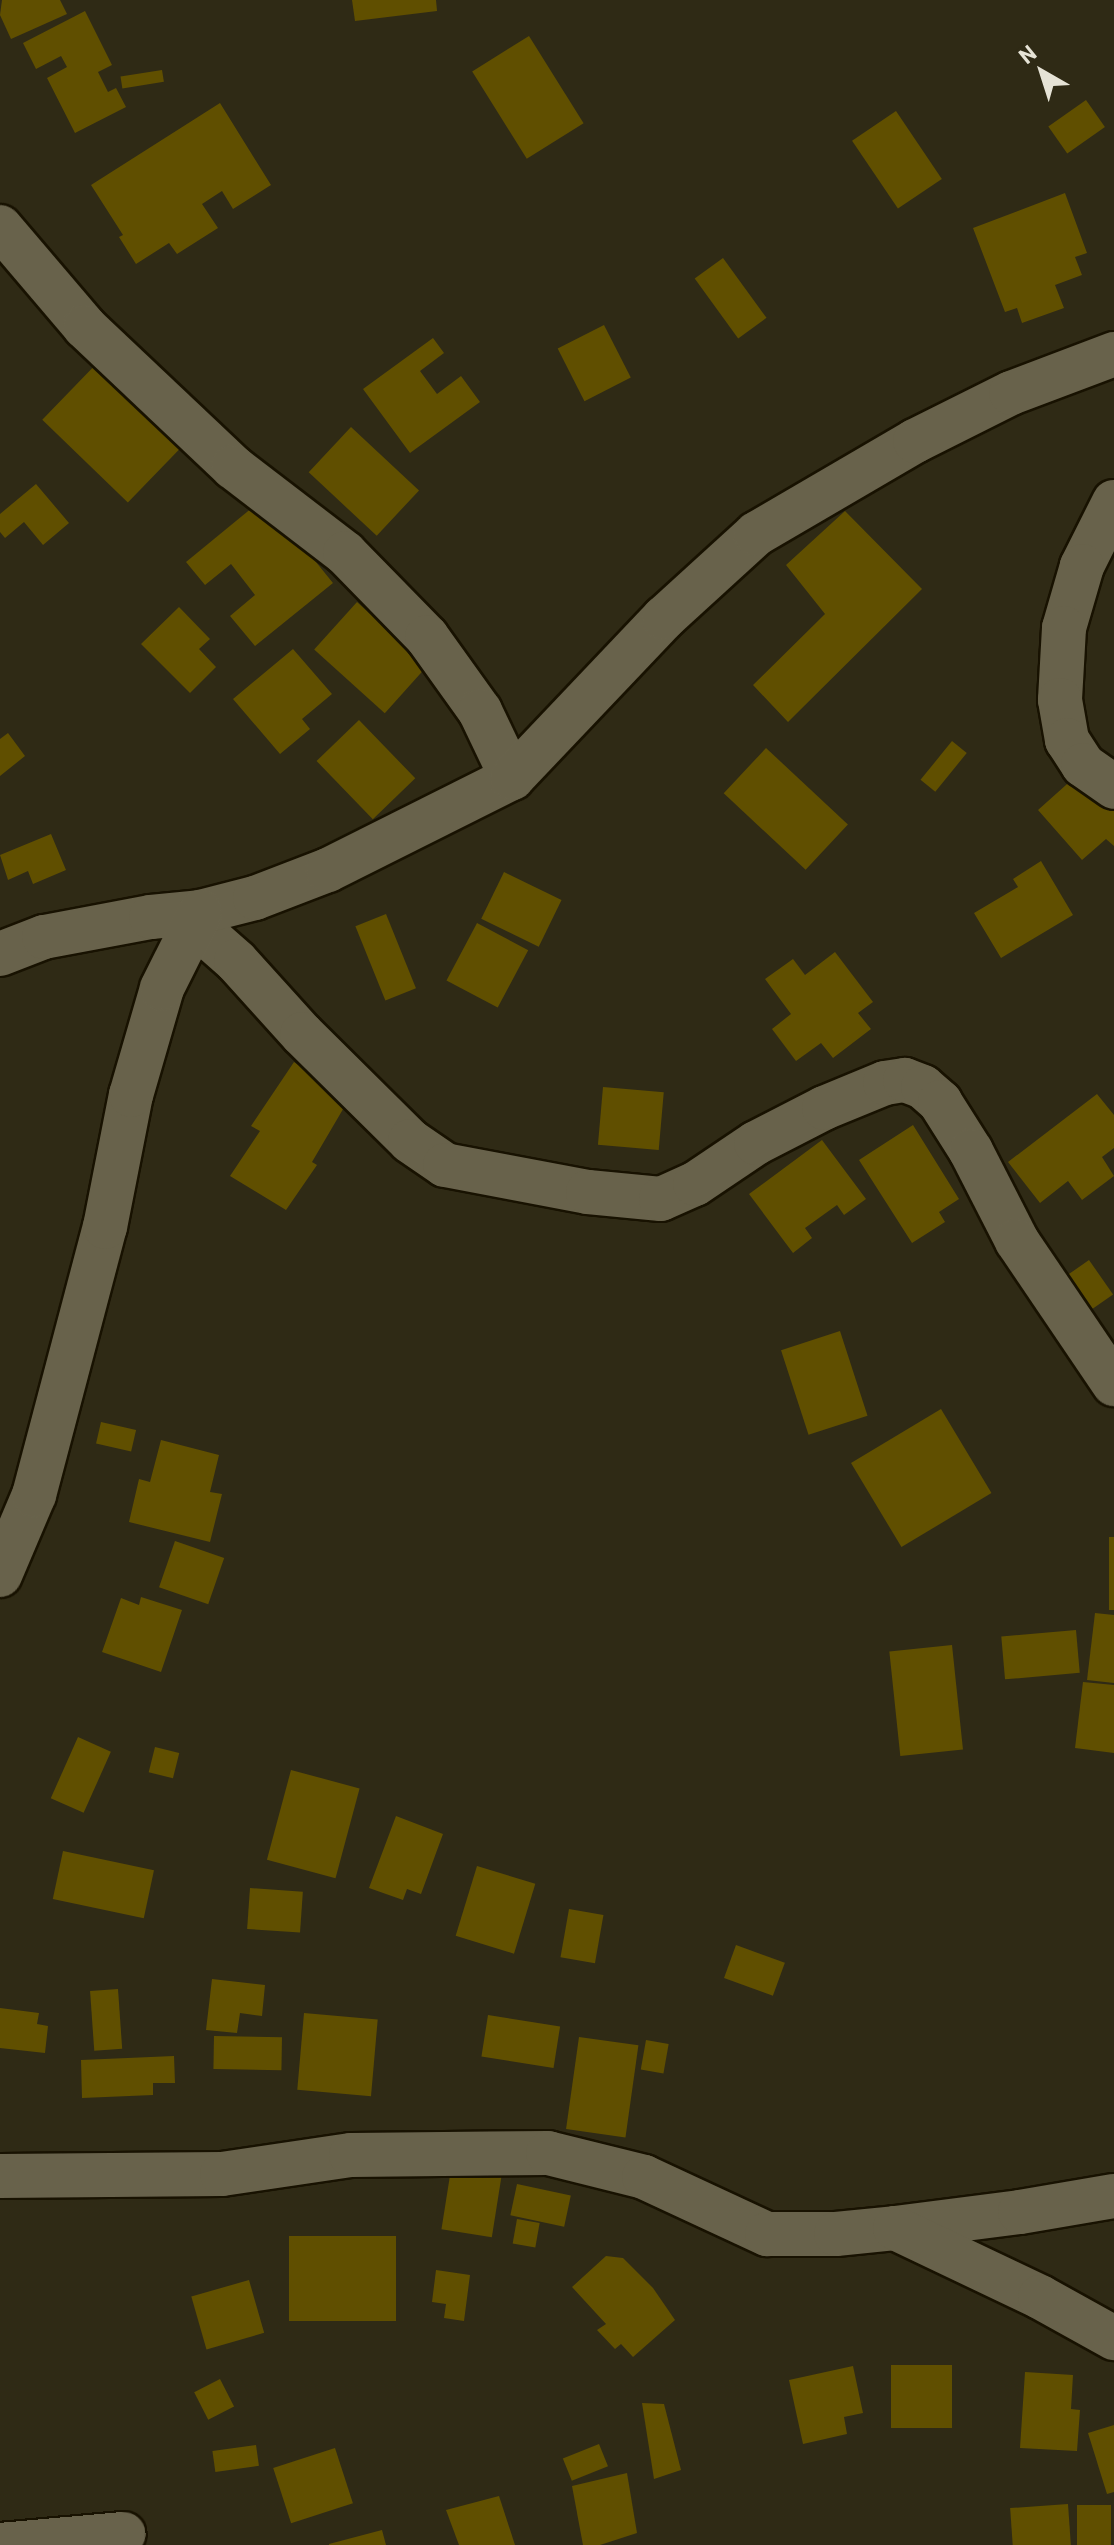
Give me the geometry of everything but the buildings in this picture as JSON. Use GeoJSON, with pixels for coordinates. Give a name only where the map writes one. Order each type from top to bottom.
{"type":"FeatureCollection","features":[{"type":"Feature","properties":{"kind":"street"},"geometry":{"type":"LineString","coordinates":[[0,227],[97,338],[233,467],[345,553],[427,637],[480,711],[512,778]]}},
{"type":"Feature","properties":{"kind":"street"},"geometry":{"type":"LineString","coordinates":[[0,954],[44,937],[151,917],[197,918],[328,870],[512,778],[664,618],[756,534],[915,441],[1011,393],[1114,354]]}},
{"type":"Feature","properties":{"kind":"street"},"geometry":{"type":"LineString","coordinates":[[1114,502],[1082,566],[1064,628],[1060,700],[1067,740],[1083,765],[1114,787]]}},
{"type":"Feature","properties":{"kind":"street"},"geometry":{"type":"LineString","coordinates":[[197,918],[302,1034],[410,1141],[445,1165],[588,1192],[661,1199],[695,1184],[756,1143],[824,1108],[885,1083],[905,1080],[923,1087],[940,1102],[971,1151],[1017,1241],[1114,1384]]}},
{"type":"Feature","properties":{"kind":"street"},"geometry":{"type":"LineString","coordinates":[[0,1575],[34,1495],[105,1227],[131,1095],[162,988],[197,918]]}},
{"type":"Feature","properties":{"kind":"street"},"geometry":{"type":"LineString","coordinates":[[0,2176],[222,2174],[351,2155],[548,2153],[644,2177],[767,2234],[836,2234],[895,2228],[1114,2196]]}},
{"type":"Feature","properties":{"kind":"street"},"geometry":{"type":"LineString","coordinates":[[895,2228],[1040,2297],[1114,2338]]}},
{"type":"Feature","properties":{"kind":"street"},"geometry":{"type":"LineString","coordinates":[[0,2545],[124,2534]]}}]}
